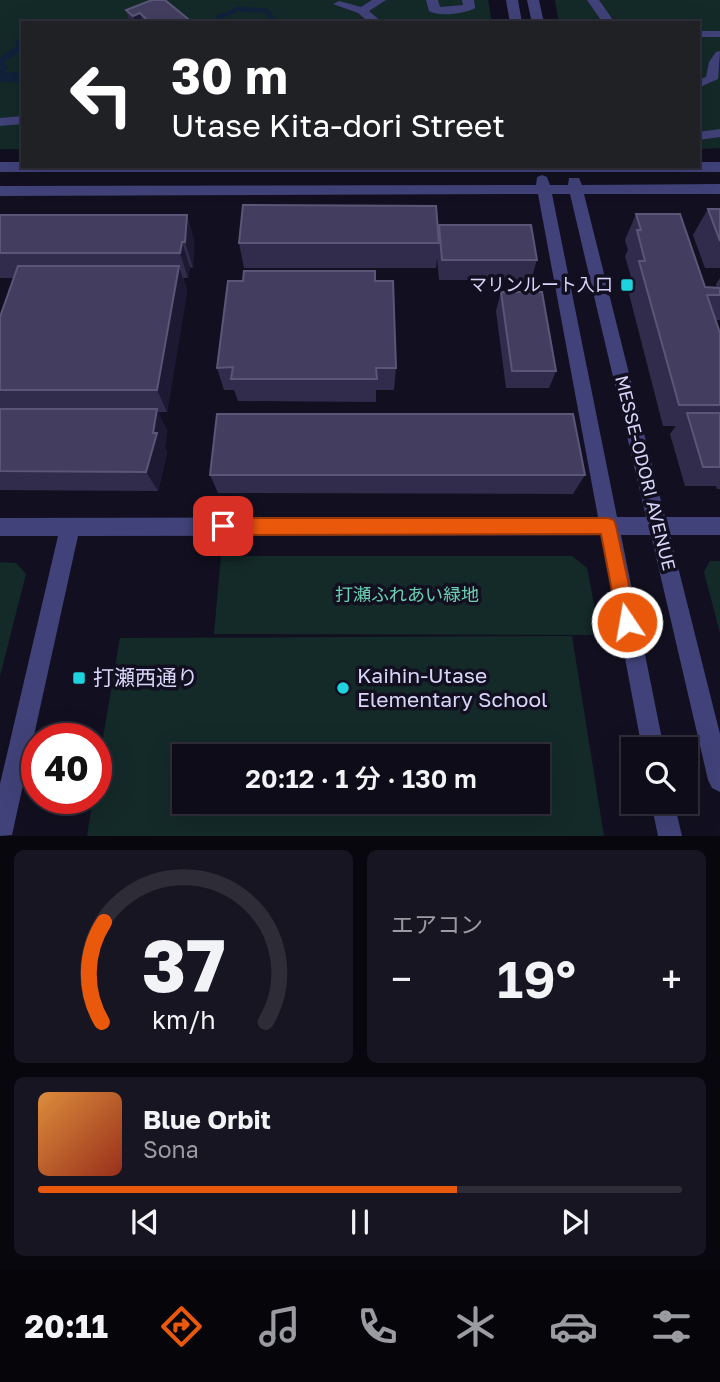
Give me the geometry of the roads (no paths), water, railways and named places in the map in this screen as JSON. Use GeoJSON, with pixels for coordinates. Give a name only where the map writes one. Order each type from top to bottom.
{"type":"FeatureCollection","features":[{"type":"Feature","properties":{"kind":"street"},"geometry":{"type":"LineString","coordinates":[[362,11],[380,0]]}},
{"type":"Feature","properties":{"kind":"street"},"geometry":{"type":"LineString","coordinates":[[432,0],[435,11],[469,8],[468,0]]}},
{"type":"Feature","properties":{"kind":"street"},"geometry":{"type":"LineString","coordinates":[[512,0],[516,21]]}},
{"type":"Feature","properties":{"kind":"street"},"geometry":{"type":"LineString","coordinates":[[533,0],[538,21]]}},
{"type":"Feature","properties":{"kind":"street"},"geometry":{"type":"LineString","coordinates":[[593,0],[609,21]]}},
{"type":"Feature","properties":{"kind":"street"},"geometry":{"type":"LineString","coordinates":[[339,4],[362,11],[374,21]]}},
{"type":"Feature","properties":{"kind":"street"},"geometry":{"type":"LineString","coordinates":[[700,34],[720,34]]}},
{"type":"Feature","properties":{"kind":"street"},"geometry":{"type":"LineString","coordinates":[[700,83],[712,79],[715,62],[720,55]]}},
{"type":"Feature","properties":{"kind":"street"},"geometry":{"type":"LineString","coordinates":[[0,122],[21,120]]}},
{"type":"Feature","properties":{"kind":"street"},"geometry":{"type":"LineString","coordinates":[[700,136],[720,133]]}},
{"type":"Feature","properties":{"kind":"street"},"geometry":{"type":"LineString","coordinates":[[0,167],[21,167]]}},
{"type":"Feature","properties":{"kind":"street"},"geometry":{"type":"LineString","coordinates":[[700,167],[720,167]]}},
{"type":"Feature","properties":{"kind":"street"},"geometry":{"type":"LineString","coordinates":[[539,168],[651,737]]}},
{"type":"Feature","properties":{"kind":"street","name":"MESSE-ODORI AVENUE"},"geometry":{"type":"LineString","coordinates":[[570,168],[720,780]]}},
{"type":"Feature","properties":{"kind":"street"},"geometry":{"type":"LineString","coordinates":[[0,191],[720,190]]}},
{"type":"Feature","properties":{"kind":"street"},"geometry":{"type":"LineString","coordinates":[[0,527],[720,526]]}},
{"type":"Feature","properties":{"kind":"street"},"geometry":{"type":"LineString","coordinates":[[0,835],[70,527]]}},
{"type":"Feature","properties":{"kind":"street"},"geometry":{"type":"LineString","coordinates":[[665,814],[670,836]]}},
{"type":"Feature","properties":{"kind":"water"},"geometry":{"type":"Polygon","coordinates":[[[21,39],[21,52],[4,62],[8,67],[4,73],[21,71],[21,83],[0,82],[0,57],[16,46],[16,41],[21,39]]]}},
{"type":"Feature","properties":{"kind":"waterway"},"geometry":{"type":"LineString","coordinates":[[218,21],[219,17],[238,9],[266,11],[273,19],[272,21]]}},
{"type":"Feature","properties":{"kind":"place","name":"マリンルート入口"},"geometry":{"type":"Point","coordinates":[627,285]}},
{"type":"Feature","properties":{"kind":"place","name":"打瀬西通り"},"geometry":{"type":"Point","coordinates":[79,678]}},
{"type":"Feature","properties":{"kind":"place","name":"Kaihin-Utase Elementary School"},"geometry":{"type":"Point","coordinates":[343,688]}},
{"type":"Feature","properties":{"kind":"park label","name":"打瀬ふれあい緑地"},"geometry":{"type":"Point","coordinates":[407,595]}}]}
